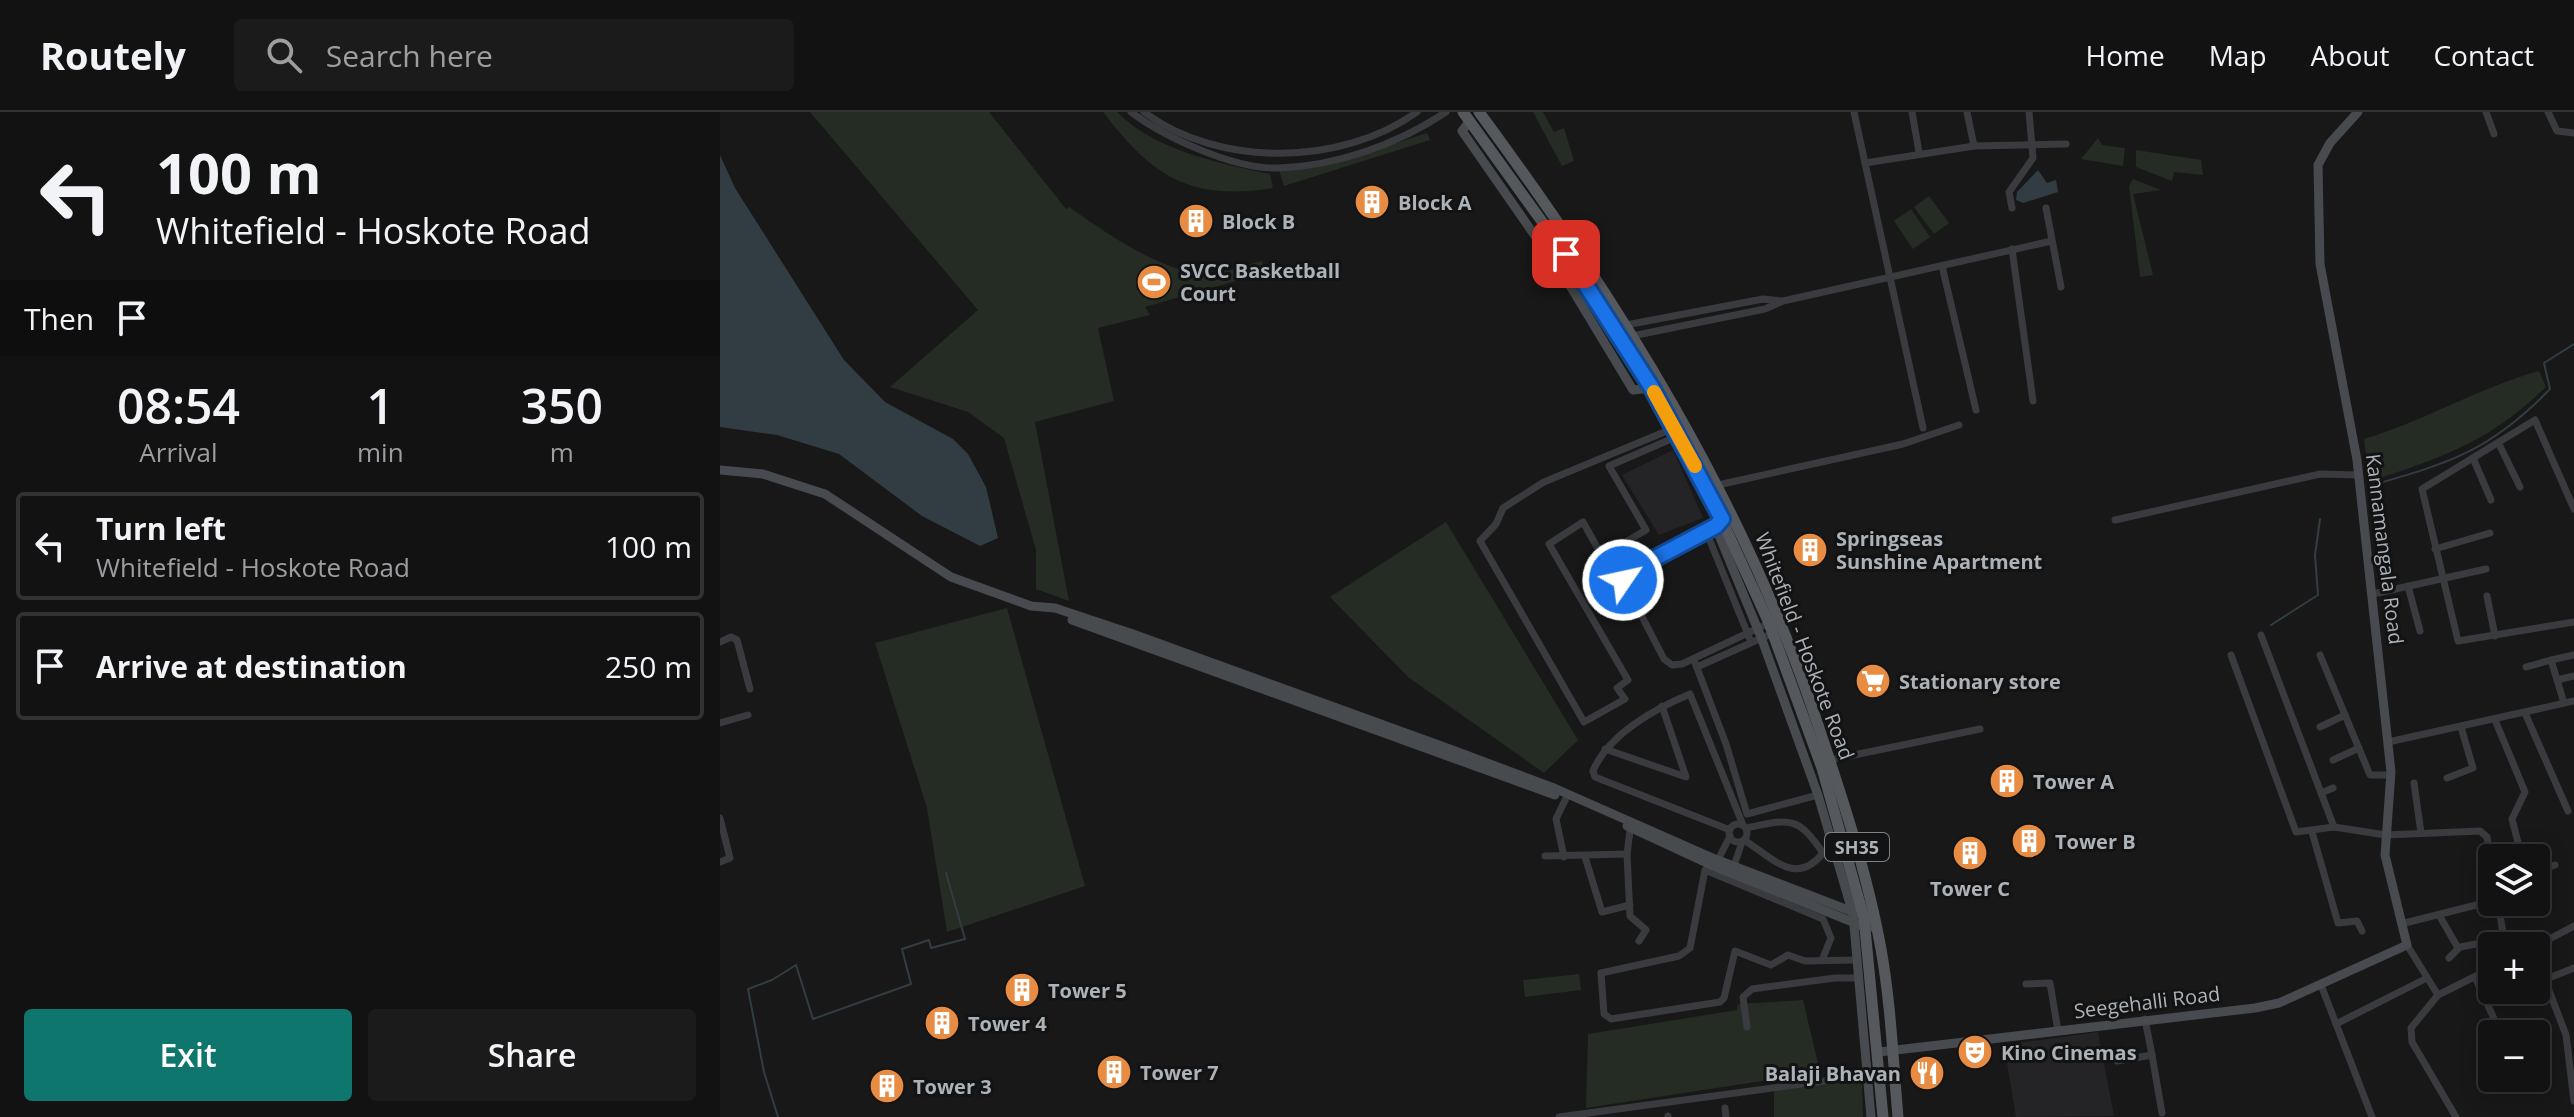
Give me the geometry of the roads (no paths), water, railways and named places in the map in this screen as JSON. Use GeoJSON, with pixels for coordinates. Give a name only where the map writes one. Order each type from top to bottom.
{"type":"FeatureCollection","features":[{"type":"Feature","properties":{"kind":"main road","name":"Whitefield - Hoskote Road"},"geometry":{"type":"LineString","coordinates":[[1479,112],[1560,235],[1629,331],[1718,485],[1767,588],[1830,760],[1895,1049],[1898,1117]]}},
{"type":"Feature","properties":{"kind":"main road","name":"Whitefield - Hoskote Road"},"geometry":{"type":"LineString","coordinates":[[1466,117],[1560,235],[1652,388],[1676,432],[1715,525],[1766,631],[1822,768],[1864,921],[1883,1117]]}},
{"type":"Feature","properties":{"kind":"street"},"geometry":{"type":"LineString","coordinates":[[1131,112],[1157,132],[1233,159],[1276,168],[1314,164],[1382,146],[1446,112]]}},
{"type":"Feature","properties":{"kind":"street"},"geometry":{"type":"LineString","coordinates":[[1144,112],[1162,125],[1211,143],[1270,154],[1343,145],[1404,121],[1417,112]]}},
{"type":"Feature","properties":{"kind":"street"},"geometry":{"type":"LineString","coordinates":[[1854,112],[1923,428]]}},
{"type":"Feature","properties":{"kind":"street"},"geometry":{"type":"LineString","coordinates":[[1912,112],[1919,152]]}},
{"type":"Feature","properties":{"kind":"street"},"geometry":{"type":"LineString","coordinates":[[1967,112],[1974,146]]}},
{"type":"Feature","properties":{"kind":"street"},"geometry":{"type":"LineString","coordinates":[[2012,208],[2009,192],[2029,166],[2032,145],[2029,112]]}},
{"type":"Feature","properties":{"kind":"street","name":"Kannamangala Road"},"geometry":{"type":"LineString","coordinates":[[2358,112],[2321,155],[2318,175],[2320,264],[2359,475],[2373,594],[2391,775],[2385,855],[2407,945],[2438,995]]}},
{"type":"Feature","properties":{"kind":"street"},"geometry":{"type":"LineString","coordinates":[[2486,112],[2494,134]]}},
{"type":"Feature","properties":{"kind":"street"},"geometry":{"type":"LineString","coordinates":[[2548,112],[2557,131],[2574,133]]}},
{"type":"Feature","properties":{"kind":"street"},"geometry":{"type":"LineString","coordinates":[[1466,117],[1462,131],[1572,289],[1633,390],[1652,388]]}},
{"type":"Feature","properties":{"kind":"street"},"geometry":{"type":"LineString","coordinates":[[1865,163],[1919,152],[1974,146],[2066,144]]}},
{"type":"Feature","properties":{"kind":"street"},"geometry":{"type":"LineString","coordinates":[[2046,208],[2061,287]]}},
{"type":"Feature","properties":{"kind":"street"},"geometry":{"type":"LineString","coordinates":[[1629,331],[1765,309],[1783,301],[2052,241]]}},
{"type":"Feature","properties":{"kind":"street"},"geometry":{"type":"LineString","coordinates":[[2012,249],[2033,401]]}},
{"type":"Feature","properties":{"kind":"street"},"geometry":{"type":"LineString","coordinates":[[1942,266],[1976,410]]}},
{"type":"Feature","properties":{"kind":"street"},"geometry":{"type":"LineString","coordinates":[[1629,331],[1763,299],[1783,301]]}},
{"type":"Feature","properties":{"kind":"street"},"geometry":{"type":"LineString","coordinates":[[2574,509],[2537,421],[2532,420],[2499,444],[2422,489],[2458,641],[2574,622]]}},
{"type":"Feature","properties":{"kind":"street"},"geometry":{"type":"LineString","coordinates":[[1718,485],[1903,444],[1959,425]]}},
{"type":"Feature","properties":{"kind":"street"},"geometry":{"type":"LineString","coordinates":[[1676,432],[1609,466],[1646,530],[1602,556],[1583,522],[1549,544],[1628,680],[1617,688],[1625,699],[1584,722],[1480,541],[1496,524],[1503,508],[1544,482],[1676,432]]}},
{"type":"Feature","properties":{"kind":"street"},"geometry":{"type":"LineString","coordinates":[[2499,444],[2520,487]]}},
{"type":"Feature","properties":{"kind":"street"},"geometry":{"type":"LineString","coordinates":[[2473,458],[2491,500]]}},
{"type":"Feature","properties":{"kind":"street"},"geometry":{"type":"LineString","coordinates":[[720,470],[763,474],[825,494],[951,577],[1027,605],[1048,608],[1290,701],[1567,796],[1864,921]]}},
{"type":"Feature","properties":{"kind":"street"},"geometry":{"type":"LineString","coordinates":[[2115,520],[2320,474],[2359,475]]}},
{"type":"Feature","properties":{"kind":"street"},"geometry":{"type":"LineString","coordinates":[[1750,638],[1715,525],[1629,572],[1623,580],[1664,659],[1677,665],[1696,664],[1766,631],[1836,853],[1864,921],[1856,960],[1871,1117]]}},
{"type":"Feature","properties":{"kind":"street"},"geometry":{"type":"LineString","coordinates":[[2435,549],[2490,533]]}},
{"type":"Feature","properties":{"kind":"street"},"geometry":{"type":"LineString","coordinates":[[2373,594],[2486,569]]}},
{"type":"Feature","properties":{"kind":"street"},"geometry":{"type":"LineString","coordinates":[[2408,586],[2420,631]]}},
{"type":"Feature","properties":{"kind":"street"},"geometry":{"type":"LineString","coordinates":[[2487,596],[2495,636]]}},
{"type":"Feature","properties":{"kind":"street"},"geometry":{"type":"LineString","coordinates":[[2261,635],[2334,827]]}},
{"type":"Feature","properties":{"kind":"street"},"geometry":{"type":"LineString","coordinates":[[720,642],[731,637],[737,640],[750,689]]}},
{"type":"Feature","properties":{"kind":"street"},"geometry":{"type":"LineString","coordinates":[[2231,655],[2296,832],[2334,827],[2386,835],[2485,833],[2487,844]]}},
{"type":"Feature","properties":{"kind":"street"},"geometry":{"type":"LineString","coordinates":[[2320,655],[2372,777],[2391,775]]}},
{"type":"Feature","properties":{"kind":"street"},"geometry":{"type":"LineString","coordinates":[[2526,667],[2574,655]]}},
{"type":"Feature","properties":{"kind":"street"},"geometry":{"type":"LineString","coordinates":[[2551,660],[2564,703]]}},
{"type":"Feature","properties":{"kind":"street"},"geometry":{"type":"LineString","coordinates":[[1696,664],[1747,814],[1818,795]]}},
{"type":"Feature","properties":{"kind":"street"},"geometry":{"type":"LineString","coordinates":[[2557,680],[2574,676]]}},
{"type":"Feature","properties":{"kind":"street"},"geometry":{"type":"LineString","coordinates":[[1734,866],[1743,841],[1745,826],[1690,694],[1662,706],[1605,749],[1593,771],[1595,777],[1730,833],[1743,841],[1794,870],[1810,868],[1823,853],[1836,853]]}},
{"type":"Feature","properties":{"kind":"street"},"geometry":{"type":"LineString","coordinates":[[2388,742],[2574,701]]}},
{"type":"Feature","properties":{"kind":"street"},"geometry":{"type":"LineString","coordinates":[[1605,749],[1686,777],[1662,706]]}},
{"type":"Feature","properties":{"kind":"street"},"geometry":{"type":"LineString","coordinates":[[2525,713],[2568,811]]}},
{"type":"Feature","properties":{"kind":"street"},"geometry":{"type":"LineString","coordinates":[[720,723],[748,715]]}},
{"type":"Feature","properties":{"kind":"street"},"geometry":{"type":"LineString","coordinates":[[2320,727],[2345,715]]}},
{"type":"Feature","properties":{"kind":"street"},"geometry":{"type":"LineString","coordinates":[[2495,720],[2525,792],[2512,819],[2518,844]]}},
{"type":"Feature","properties":{"kind":"street"},"geometry":{"type":"LineString","coordinates":[[2447,778],[2473,768],[2461,727]]}},
{"type":"Feature","properties":{"kind":"street"},"geometry":{"type":"LineString","coordinates":[[1830,760],[1980,729]]}},
{"type":"Feature","properties":{"kind":"street"},"geometry":{"type":"LineString","coordinates":[[2333,760],[2359,748]]}},
{"type":"Feature","properties":{"kind":"street"},"geometry":{"type":"LineString","coordinates":[[2414,783],[2421,833]]}},
{"type":"Feature","properties":{"kind":"street"},"geometry":{"type":"LineString","coordinates":[[2321,793],[2333,788]]}},
{"type":"Feature","properties":{"kind":"street"},"geometry":{"type":"LineString","coordinates":[[1564,857],[1556,819],[1567,796]]}},
{"type":"Feature","properties":{"kind":"street"},"geometry":{"type":"LineString","coordinates":[[720,818],[730,858],[720,862]]}},
{"type":"Feature","properties":{"kind":"street"},"geometry":{"type":"LineString","coordinates":[[1718,860],[1734,825],[1784,820],[1798,823],[1823,853]]}},
{"type":"Feature","properties":{"kind":"street"},"geometry":{"type":"LineString","coordinates":[[1630,824],[1627,854],[1631,918],[1646,930],[1639,941]]}},
{"type":"Feature","properties":{"kind":"street"},"geometry":{"type":"LineString","coordinates":[[1630,824],[1706,867],[1823,919],[1831,938],[1822,960]]}},
{"type":"Feature","properties":{"kind":"street"},"geometry":{"type":"LineString","coordinates":[[2312,832],[2338,923],[2357,921],[2362,931]]}},
{"type":"Feature","properties":{"kind":"street"},"geometry":{"type":"LineString","coordinates":[[1545,856],[1627,854]]}},
{"type":"Feature","properties":{"kind":"street"},"geometry":{"type":"LineString","coordinates":[[1585,857],[1602,912],[1630,905]]}},
{"type":"Feature","properties":{"kind":"street"},"geometry":{"type":"LineString","coordinates":[[2550,867],[2555,865]]}},
{"type":"Feature","properties":{"kind":"street"},"geometry":{"type":"LineString","coordinates":[[1706,867],[1864,921]]}},
{"type":"Feature","properties":{"kind":"street"},"geometry":{"type":"LineString","coordinates":[[1706,867],[1690,948],[1685,953],[1601,973],[1607,1018],[1720,1002],[1735,951],[1771,965],[1788,955],[1805,961],[1846,963],[1856,960]]}},
{"type":"Feature","properties":{"kind":"street"},"geometry":{"type":"LineString","coordinates":[[2401,924],[2478,905]]}},
{"type":"Feature","properties":{"kind":"street"},"geometry":{"type":"LineString","coordinates":[[2439,915],[2458,948]]}},
{"type":"Feature","properties":{"kind":"street"},"geometry":{"type":"LineString","coordinates":[[2550,939],[2574,926]]}},
{"type":"Feature","properties":{"kind":"street","name":"Seegehalli Road"},"geometry":{"type":"LineString","coordinates":[[1879,1052],[2255,1008],[2279,1003],[2407,945]]}},
{"type":"Feature","properties":{"kind":"street"},"geometry":{"type":"LineString","coordinates":[[2449,958],[2458,948],[2478,946]]}},
{"type":"Feature","properties":{"kind":"street"},"geometry":{"type":"LineString","coordinates":[[2550,977],[2574,968]]}},
{"type":"Feature","properties":{"kind":"street"},"geometry":{"type":"LineString","coordinates":[[2456,1117],[2410,1034],[2438,995],[2478,975]]}},
{"type":"Feature","properties":{"kind":"street"},"geometry":{"type":"LineString","coordinates":[[2475,977],[2495,1020]]}},
{"type":"Feature","properties":{"kind":"street"},"geometry":{"type":"LineString","coordinates":[[1747,1027],[1743,997],[1752,989],[1835,978],[1859,978]]}},
{"type":"Feature","properties":{"kind":"street"},"geometry":{"type":"LineString","coordinates":[[2336,1024],[2427,978]]}},
{"type":"Feature","properties":{"kind":"street"},"geometry":{"type":"LineString","coordinates":[[2026,984],[2050,983],[2058,1031]]}},
{"type":"Feature","properties":{"kind":"street"},"geometry":{"type":"LineString","coordinates":[[2321,985],[2372,1117]]}},
{"type":"Feature","properties":{"kind":"street"},"geometry":{"type":"LineString","coordinates":[[2550,1002],[2566,1035],[2574,1101]]}},
{"type":"Feature","properties":{"kind":"street"},"geometry":{"type":"LineString","coordinates":[[2145,1019],[2162,1113]]}},
{"type":"Feature","properties":{"kind":"street"},"geometry":{"type":"LineString","coordinates":[[2117,1061],[2152,1055]]}},
{"type":"Feature","properties":{"kind":"street"},"geometry":{"type":"LineString","coordinates":[[1559,1117],[1869,1075]]}},
{"type":"Feature","properties":{"kind":"waterway"},"geometry":{"type":"LineString","coordinates":[[2369,486],[2446,462],[2488,441],[2550,389],[2544,363],[2574,344]]}},
{"type":"Feature","properties":{"kind":"waterway"},"geometry":{"type":"LineString","coordinates":[[2271,625],[2318,595],[2315,555],[2320,519]]}},
{"type":"Feature","properties":{"kind":"waterway"},"geometry":{"type":"LineString","coordinates":[[778,1117],[764,1072],[748,989],[772,980],[796,965],[813,1019],[911,984],[902,949],[929,940],[931,948],[965,939],[946,873]]}},
{"type":"Feature","properties":{"kind":"place","name":"Block A"},"geometry":{"type":"Point","coordinates":[1372,202]}},
{"type":"Feature","properties":{"kind":"place","name":"Block B"},"geometry":{"type":"Point","coordinates":[1196,221]}},
{"type":"Feature","properties":{"kind":"place","name":"SVCC Basketball Court"},"geometry":{"type":"Point","coordinates":[1154,282]}},
{"type":"Feature","properties":{"kind":"place","name":"Springseas Sunshine Apartment"},"geometry":{"type":"Point","coordinates":[1810,550]}},
{"type":"Feature","properties":{"kind":"place","name":"Stationary store"},"geometry":{"type":"Point","coordinates":[1873,681]}},
{"type":"Feature","properties":{"kind":"place","name":"Tower A"},"geometry":{"type":"Point","coordinates":[2007,781]}},
{"type":"Feature","properties":{"kind":"place","name":"Tower B"},"geometry":{"type":"Point","coordinates":[2029,841]}},
{"type":"Feature","properties":{"kind":"place","name":"Tower C"},"geometry":{"type":"Point","coordinates":[1970,853]}},
{"type":"Feature","properties":{"kind":"place","name":"Tower 5"},"geometry":{"type":"Point","coordinates":[1022,990]}},
{"type":"Feature","properties":{"kind":"place","name":"Tower 4"},"geometry":{"type":"Point","coordinates":[942,1023]}},
{"type":"Feature","properties":{"kind":"place","name":"Kino Cinemas"},"geometry":{"type":"Point","coordinates":[1975,1052]}},
{"type":"Feature","properties":{"kind":"place","name":"Tower 7"},"geometry":{"type":"Point","coordinates":[1114,1072]}},
{"type":"Feature","properties":{"kind":"place","name":"Balaji Bhavan"},"geometry":{"type":"Point","coordinates":[1927,1073]}},
{"type":"Feature","properties":{"kind":"place","name":"Tower 3"},"geometry":{"type":"Point","coordinates":[887,1086]}}]}
